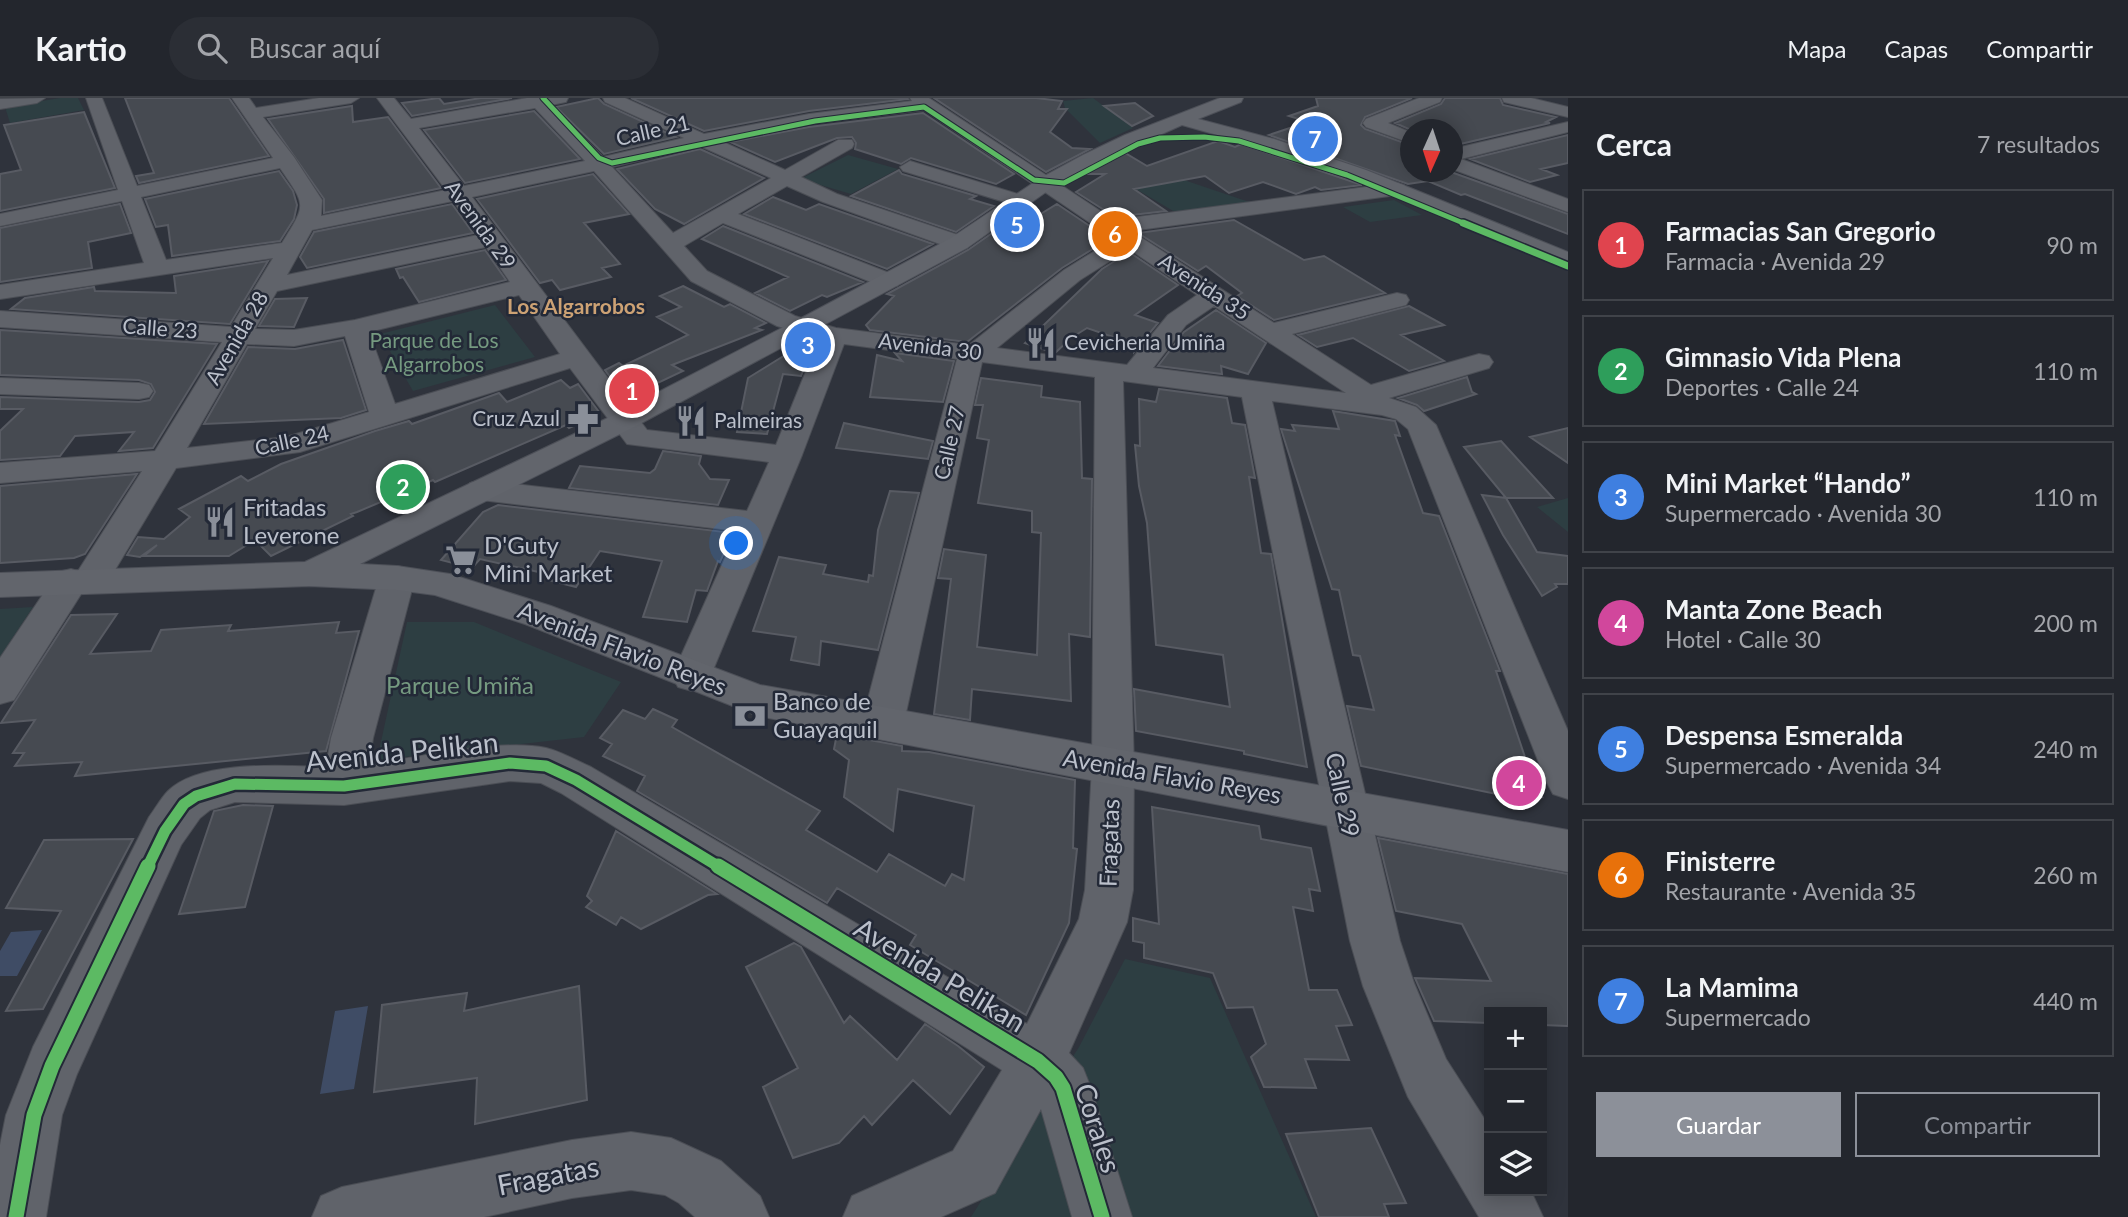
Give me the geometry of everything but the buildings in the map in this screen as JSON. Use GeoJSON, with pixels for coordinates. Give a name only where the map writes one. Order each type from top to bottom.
{"type":"FeatureCollection","features":[{"type":"Feature","properties":{"kind":"main road"},"geometry":{"type":"LineString","coordinates":[[309,574],[624,421],[795,323],[889,281],[959,243],[1046,183],[1134,138],[1230,100],[1229,111],[1237,120],[1269,139],[1568,260]]}},
{"type":"Feature","properties":{"kind":"main road"},"geometry":{"type":"LineString","coordinates":[[1187,116],[1377,169],[1568,245]]}},
{"type":"Feature","properties":{"kind":"main road"},"geometry":{"type":"LineString","coordinates":[[1134,138],[1196,134],[1269,139]]}},
{"type":"Feature","properties":{"kind":"main road","name":"Avenida Flavio Reyes"},"geometry":{"type":"LineString","coordinates":[[0,585],[309,574],[397,578],[437,583],[538,615],[692,677],[758,700],[1568,851]]}},
{"type":"Feature","properties":{"kind":"street"},"geometry":{"type":"LineString","coordinates":[[0,104],[37,98]]}},
{"type":"Feature","properties":{"kind":"street"},"geometry":{"type":"LineString","coordinates":[[94,98],[157,266]]}},
{"type":"Feature","properties":{"kind":"street"},"geometry":{"type":"LineString","coordinates":[[246,106],[351,98]]}},
{"type":"Feature","properties":{"kind":"street","name":"Avenida 29"},"geometry":{"type":"LineString","coordinates":[[385,98],[492,239],[574,358],[638,438],[787,455]]}},
{"type":"Feature","properties":{"kind":"street"},"geometry":{"type":"LineString","coordinates":[[611,98],[830,198],[959,243]]}},
{"type":"Feature","properties":{"kind":"street"},"geometry":{"type":"LineString","coordinates":[[1400,134],[1372,123],[1434,98]]}},
{"type":"Feature","properties":{"kind":"street"},"geometry":{"type":"LineString","coordinates":[[1510,98],[1568,112]]}},
{"type":"Feature","properties":{"kind":"street"},"geometry":{"type":"LineString","coordinates":[[407,125],[545,100]]}},
{"type":"Feature","properties":{"kind":"street","name":"Avenida 30"},"geometry":{"type":"LineString","coordinates":[[545,100],[669,245],[699,276],[753,306],[795,323],[834,335],[1388,406]]}},
{"type":"Feature","properties":{"kind":"street","name":"Calle 21"},"geometry":{"type":"LineString","coordinates":[[306,225],[599,164],[701,139],[923,101]]}},
{"type":"Feature","properties":{"kind":"street","name":"Avenida 35"},"geometry":{"type":"LineString","coordinates":[[923,101],[1056,192],[1388,406]]}},
{"type":"Feature","properties":{"kind":"street"},"geometry":{"type":"LineString","coordinates":[[793,105],[809,119]]}},
{"type":"Feature","properties":{"kind":"street"},"geometry":{"type":"LineString","coordinates":[[246,106],[312,200],[312,214],[306,225]]}},
{"type":"Feature","properties":{"kind":"street"},"geometry":{"type":"LineString","coordinates":[[1463,154],[1565,130]]}},
{"type":"Feature","properties":{"kind":"street"},"geometry":{"type":"LineString","coordinates":[[669,245],[845,144]]}},
{"type":"Feature","properties":{"kind":"street"},"geometry":{"type":"LineString","coordinates":[[1463,160],[1568,206]]}},
{"type":"Feature","properties":{"kind":"street"},"geometry":{"type":"LineString","coordinates":[[0,220],[287,161]]}},
{"type":"Feature","properties":{"kind":"street"},"geometry":{"type":"LineString","coordinates":[[910,167],[1021,201]]}},
{"type":"Feature","properties":{"kind":"street"},"geometry":{"type":"LineString","coordinates":[[975,353],[1121,233],[1396,189]]}},
{"type":"Feature","properties":{"kind":"street"},"geometry":{"type":"LineString","coordinates":[[721,215],[889,281]]}},
{"type":"Feature","properties":{"kind":"street","name":"Avenida 28"},"geometry":{"type":"LineString","coordinates":[[0,689],[165,460],[289,249],[306,225]]}},
{"type":"Feature","properties":{"kind":"street"},"geometry":{"type":"LineString","coordinates":[[268,286],[492,239]]}},
{"type":"Feature","properties":{"kind":"street"},"geometry":{"type":"LineString","coordinates":[[0,292],[157,266],[289,249]]}},
{"type":"Feature","properties":{"kind":"street"},"geometry":{"type":"LineString","coordinates":[[33,321],[70,282]]}},
{"type":"Feature","properties":{"kind":"street","name":"Calle 23"},"geometry":{"type":"LineString","coordinates":[[4,330],[33,321],[185,330],[238,338],[294,338],[337,328],[355,328],[524,286]]}},
{"type":"Feature","properties":{"kind":"street"},"geometry":{"type":"LineString","coordinates":[[1122,372],[1177,320],[1214,294]]}},
{"type":"Feature","properties":{"kind":"street"},"geometry":{"type":"LineString","coordinates":[[1273,331],[1397,300]]}},
{"type":"Feature","properties":{"kind":"street"},"geometry":{"type":"LineString","coordinates":[[355,328],[384,417]]}},
{"type":"Feature","properties":{"kind":"street"},"geometry":{"type":"LineString","coordinates":[[692,677],[787,455],[834,335]]}},
{"type":"Feature","properties":{"kind":"street","name":"Calle 27"},"geometry":{"type":"LineString","coordinates":[[883,722],[969,361],[975,353]]}},
{"type":"Feature","properties":{"kind":"street","name":"Calle 24"},"geometry":{"type":"LineString","coordinates":[[0,473],[165,460],[289,446],[574,358]]}},
{"type":"Feature","properties":{"kind":"street"},"geometry":{"type":"LineString","coordinates":[[1388,406],[1479,362]]}},
{"type":"Feature","properties":{"kind":"street","name":"Fragatas"},"geometry":{"type":"LineString","coordinates":[[873,1217],[961,1195],[1038,1061],[1103,922],[1109,890],[1122,372]]}},
{"type":"Feature","properties":{"kind":"street"},"geometry":{"type":"LineString","coordinates":[[0,386],[139,391]]}},
{"type":"Feature","properties":{"kind":"street","name":"Calle 29"},"geometry":{"type":"LineString","coordinates":[[1255,390],[1375,941],[1389,986],[1427,1078],[1484,1171]]}},
{"type":"Feature","properties":{"kind":"street"},"geometry":{"type":"LineString","coordinates":[[1388,406],[1421,425],[1568,781]]}},
{"type":"Feature","properties":{"kind":"street"},"geometry":{"type":"LineString","coordinates":[[481,490],[758,523]]}},
{"type":"Feature","properties":{"kind":"street"},"geometry":{"type":"LineString","coordinates":[[344,786],[352,737],[397,578]]}},
{"type":"Feature","properties":{"kind":"street","name":"Avenida Pelikan"},"geometry":{"type":"LineString","coordinates":[[16,1217],[34,1115],[52,1066],[174,816],[196,796],[235,784],[344,786],[510,763],[546,766],[576,780],[1038,1061]]}},
{"type":"Feature","properties":{"kind":"street","name":"Corales"},"geometry":{"type":"LineString","coordinates":[[1038,1061],[1056,1077],[1063,1088],[1102,1217]]}},
{"type":"Feature","properties":{"kind":"street","name":"Fragatas"},"geometry":{"type":"LineString","coordinates":[[342,1217],[572,1169],[631,1161],[671,1167],[700,1182],[739,1217]]}},
{"type":"Feature","properties":{"kind":"street"},"geometry":{"type":"LineString","coordinates":[[1500,1196],[1513,1217]]}},
{"type":"Feature","properties":{"kind":"green space"},"geometry":{"type":"Polygon","coordinates":[[[60,98],[78,98],[84,110],[10,123],[5,107],[60,98]]]}},
{"type":"Feature","properties":{"kind":"green space"},"geometry":{"type":"Polygon","coordinates":[[[1093,98],[1133,128],[1100,143],[1065,108],[1063,101],[1093,98]]]}},
{"type":"Feature","properties":{"kind":"green space"},"geometry":{"type":"Polygon","coordinates":[[[848,155],[898,169],[851,194],[800,179],[848,155]]]}},
{"type":"Feature","properties":{"kind":"green space"},"geometry":{"type":"Polygon","coordinates":[[[1184,180],[1255,204],[1180,215],[1136,189],[1184,180]]]}},
{"type":"Feature","properties":{"kind":"green space"},"geometry":{"type":"Polygon","coordinates":[[[1394,200],[1422,215],[1370,222],[1343,207],[1394,200]]]}},
{"type":"Feature","properties":{"kind":"green space","name":"Parque de Los Algarrobos"},"geometry":{"type":"Polygon","coordinates":[[[495,305],[535,357],[413,391],[380,334],[495,305]]]}},
{"type":"Feature","properties":{"kind":"green space"},"geometry":{"type":"Polygon","coordinates":[[[1568,498],[1568,532],[1537,507],[1568,498]]]}},
{"type":"Feature","properties":{"kind":"green space"},"geometry":{"type":"Polygon","coordinates":[[[33,607],[0,657],[0,609],[33,607]]]}},
{"type":"Feature","properties":{"kind":"green space","name":"Parque Umiña"},"geometry":{"type":"Polygon","coordinates":[[[407,622],[474,622],[621,682],[584,737],[377,760],[407,622]]]}},
{"type":"Feature","properties":{"kind":"green space"},"geometry":{"type":"Polygon","coordinates":[[[1125,959],[1210,978],[1316,1217],[971,1217],[1079,1047],[1125,959]]]}},
{"type":"Feature","properties":{"kind":"water"},"geometry":{"type":"Polygon","coordinates":[[[42,930],[17,976],[0,976],[0,951],[11,932],[42,930]]]}},
{"type":"Feature","properties":{"kind":"water"},"geometry":{"type":"Polygon","coordinates":[[[368,1006],[354,1089],[320,1094],[335,1011],[368,1006]]]}},
{"type":"Feature","properties":{"kind":"cycle path"},"geometry":{"type":"LineString","coordinates":[[543,98],[599,158],[612,163],[815,121],[924,107],[1034,180],[1064,183],[1138,144],[1160,138],[1204,137],[1239,141],[1347,175],[1568,266]]}},
{"type":"Feature","properties":{"kind":"cycle path"},"geometry":{"type":"LineString","coordinates":[[16,1217],[34,1115],[52,1066],[165,831],[184,804],[196,796],[235,784],[344,786],[510,763],[546,766],[576,780],[1038,1061],[1056,1077],[1063,1088],[1102,1217]]}},
{"type":"Feature","properties":{"kind":"place","name":"La Mamima"},"geometry":{"type":"Point","coordinates":[1315,139]}},
{"type":"Feature","properties":{"kind":"place","name":"Despensa Esmeralda"},"geometry":{"type":"Point","coordinates":[1017,225]}},
{"type":"Feature","properties":{"kind":"place","name":"Finisterre"},"geometry":{"type":"Point","coordinates":[1115,234]}},
{"type":"Feature","properties":{"kind":"place","name":"Cevicheria Umiña"},"geometry":{"type":"Point","coordinates":[1041,343]}},
{"type":"Feature","properties":{"kind":"place","name":"Mini Market “Hando”"},"geometry":{"type":"Point","coordinates":[808,345]}},
{"type":"Feature","properties":{"kind":"place","name":"Farmacias San Gregorio"},"geometry":{"type":"Point","coordinates":[632,391]}},
{"type":"Feature","properties":{"kind":"place","name":"Cruz Azul"},"geometry":{"type":"Point","coordinates":[583,419]}},
{"type":"Feature","properties":{"kind":"place","name":"Palmeiras"},"geometry":{"type":"Point","coordinates":[691,421]}},
{"type":"Feature","properties":{"kind":"place","name":"Gimnasio Vida Plena"},"geometry":{"type":"Point","coordinates":[403,487]}},
{"type":"Feature","properties":{"kind":"place","name":"Fritadas Leverone"},"geometry":{"type":"Point","coordinates":[220,522]}},
{"type":"Feature","properties":{"kind":"place","name":"D'Guty Mini Market"},"geometry":{"type":"Point","coordinates":[461,560]}},
{"type":"Feature","properties":{"kind":"place","name":"Banco de Guayaquil"},"geometry":{"type":"Point","coordinates":[750,716]}},
{"type":"Feature","properties":{"kind":"place","name":"Manta Zone Beach"},"geometry":{"type":"Point","coordinates":[1519,783]}},
{"type":"Feature","properties":{"kind":"district","name":"Los Algarrobos"},"geometry":{"type":"Point","coordinates":[576,307]}}]}
